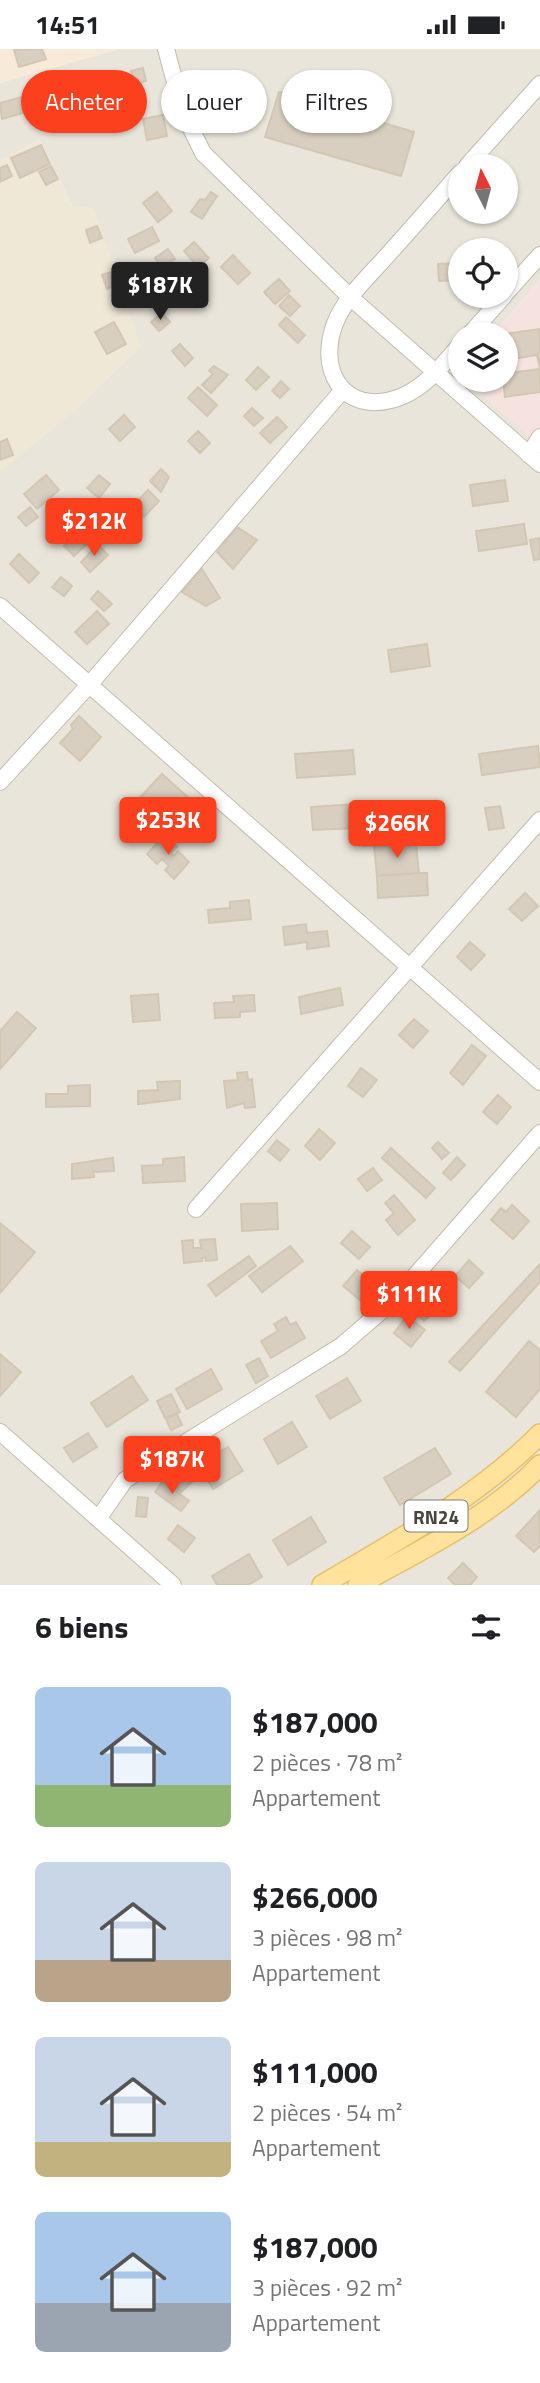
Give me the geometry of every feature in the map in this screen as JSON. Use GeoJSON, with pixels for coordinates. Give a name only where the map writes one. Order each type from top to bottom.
{"type":"FeatureCollection","features":[{"type":"Feature","properties":{"kind":"main road","name":"RN24"},"geometry":{"type":"LineString","coordinates":[[322,1585],[416,1529],[506,1468],[540,1434]]}},
{"type":"Feature","properties":{"kind":"main road","name":"RN24"},"geometry":{"type":"LineString","coordinates":[[359,1585],[446,1535],[524,1482],[540,1465]]}},
{"type":"Feature","properties":{"kind":"street"},"geometry":{"type":"LineString","coordinates":[[166,49],[183,112],[203,153],[350,297],[535,460],[540,437]]}},
{"type":"Feature","properties":{"kind":"street"},"geometry":{"type":"LineString","coordinates":[[478,154],[540,84]]}},
{"type":"Feature","properties":{"kind":"street"},"geometry":{"type":"LineString","coordinates":[[448,187],[350,297],[334,327],[330,360],[333,379],[342,391],[359,401],[382,402],[406,395],[436,373],[448,359]]}},
{"type":"Feature","properties":{"kind":"street"},"geometry":{"type":"LineString","coordinates":[[518,283],[536,266]]}},
{"type":"Feature","properties":{"kind":"street"},"geometry":{"type":"LineString","coordinates":[[481,322],[493,308]]}},
{"type":"Feature","properties":{"kind":"street"},"geometry":{"type":"LineString","coordinates":[[0,782],[89,685],[342,391]]}},
{"type":"Feature","properties":{"kind":"street"},"geometry":{"type":"LineString","coordinates":[[0,606],[540,1082]]}},
{"type":"Feature","properties":{"kind":"street"},"geometry":{"type":"LineString","coordinates":[[196,1209],[540,820]]}},
{"type":"Feature","properties":{"kind":"street"},"geometry":{"type":"LineString","coordinates":[[98,1518],[125,1480],[341,1346],[393,1301],[540,1133]]}},
{"type":"Feature","properties":{"kind":"street"},"geometry":{"type":"LineString","coordinates":[[0,1432],[173,1585]]}},
{"type":"Feature","properties":{"kind":"shaded area"},"geometry":{"type":"Polygon","coordinates":[[[0,49],[119,49],[46,70],[21,70],[21,77],[0,83],[0,49]]]}},
{"type":"Feature","properties":{"kind":"shaded area"},"geometry":{"type":"Polygon","coordinates":[[[119,49],[540,49],[540,280],[518,305],[518,238],[448,238],[448,308],[516,308],[503,322],[448,322],[448,392],[479,392],[540,445],[540,1585],[0,1585],[0,471],[79,406],[141,346],[40,140],[0,161],[0,83],[21,77],[21,133],[147,133],[147,70],[46,70],[119,49]]]}},
{"type":"Feature","properties":{"kind":"shaded area"},"geometry":{"type":"Polygon","coordinates":[[[40,140],[72,206],[94,208],[141,346],[79,406],[0,471],[0,161],[40,140]]]}},
{"type":"Feature","properties":{"kind":"shaded area"},"geometry":{"type":"Polygon","coordinates":[[[540,280],[540,445],[479,392],[518,392],[518,322],[503,322],[540,280]]]}},
{"type":"Feature","properties":{"kind":"building"},"geometry":{"type":"Polygon","coordinates":[[[42,49],[46,59],[19,67],[14,50],[42,49]]]}},
{"type":"Feature","properties":{"kind":"building"},"geometry":{"type":"Polygon","coordinates":[[[279,92],[281,133],[392,133],[392,125],[414,132],[401,176],[265,137],[279,92]]]}},
{"type":"Feature","properties":{"kind":"building"},"geometry":{"type":"Polygon","coordinates":[[[21,97],[21,113],[2,119],[0,103],[21,97]]]}},
{"type":"Feature","properties":{"kind":"building"},"geometry":{"type":"Polygon","coordinates":[[[161,115],[161,133],[166,133],[167,136],[147,140],[147,118],[161,115]]]}},
{"type":"Feature","properties":{"kind":"building"},"geometry":{"type":"Polygon","coordinates":[[[41,145],[50,164],[20,178],[11,158],[41,145]]]}},
{"type":"Feature","properties":{"kind":"building"},"geometry":{"type":"Polygon","coordinates":[[[7,165],[12,176],[0,182],[0,168],[7,165]]]}},
{"type":"Feature","properties":{"kind":"building"},"geometry":{"type":"Polygon","coordinates":[[[51,166],[58,179],[46,185],[39,172],[51,166]]]}},
{"type":"Feature","properties":{"kind":"building"},"geometry":{"type":"Polygon","coordinates":[[[157,192],[172,211],[158,222],[143,203],[157,192]]]}},
{"type":"Feature","properties":{"kind":"building"},"geometry":{"type":"Polygon","coordinates":[[[211,192],[217,196],[202,219],[191,212],[200,199],[205,200],[211,192]]]}},
{"type":"Feature","properties":{"kind":"building"},"geometry":{"type":"Polygon","coordinates":[[[97,226],[102,238],[90,243],[86,230],[97,226]]]}},
{"type":"Feature","properties":{"kind":"building"},"geometry":{"type":"Polygon","coordinates":[[[152,227],[159,241],[135,253],[128,239],[152,227]]]}},
{"type":"Feature","properties":{"kind":"building"},"geometry":{"type":"Polygon","coordinates":[[[194,242],[209,258],[198,267],[184,251],[194,242]]]}},
{"type":"Feature","properties":{"kind":"building"},"geometry":{"type":"Polygon","coordinates":[[[168,249],[175,259],[162,268],[155,258],[168,249]]]}},
{"type":"Feature","properties":{"kind":"building"},"geometry":{"type":"Polygon","coordinates":[[[233,255],[250,273],[238,284],[221,267],[233,255]]]}},
{"type":"Feature","properties":{"kind":"building"},"geometry":{"type":"Polygon","coordinates":[[[438,264],[448,264],[448,281],[439,281],[438,264]]]}},
{"type":"Feature","properties":{"kind":"building"},"geometry":{"type":"Polygon","coordinates":[[[151,269],[158,279],[143,289],[136,278],[151,269]]]}},
{"type":"Feature","properties":{"kind":"building"},"geometry":{"type":"Polygon","coordinates":[[[112,272],[117,285],[107,289],[102,275],[112,272]]]}},
{"type":"Feature","properties":{"kind":"building"},"geometry":{"type":"Polygon","coordinates":[[[279,279],[290,291],[275,304],[264,292],[279,279]]]}},
{"type":"Feature","properties":{"kind":"building"},"geometry":{"type":"Polygon","coordinates":[[[289,295],[300,306],[290,316],[279,306],[289,295]]]}},
{"type":"Feature","properties":{"kind":"building"},"geometry":{"type":"Polygon","coordinates":[[[162,313],[170,322],[159,331],[151,322],[162,313]]]}},
{"type":"Feature","properties":{"kind":"building"},"geometry":{"type":"Polygon","coordinates":[[[286,317],[305,335],[298,343],[279,325],[286,317]]]}},
{"type":"Feature","properties":{"kind":"building"},"geometry":{"type":"Polygon","coordinates":[[[114,322],[126,344],[107,354],[95,332],[114,322]]]}},
{"type":"Feature","properties":{"kind":"building"},"geometry":{"type":"Polygon","coordinates":[[[540,329],[540,368],[537,355],[518,358],[518,332],[540,329]]]}},
{"type":"Feature","properties":{"kind":"building"},"geometry":{"type":"Polygon","coordinates":[[[180,344],[193,358],[185,366],[172,351],[180,344]]]}},
{"type":"Feature","properties":{"kind":"building"},"geometry":{"type":"Polygon","coordinates":[[[214,366],[228,375],[211,393],[202,385],[213,374],[209,371],[214,366]]]}},
{"type":"Feature","properties":{"kind":"building"},"geometry":{"type":"Polygon","coordinates":[[[258,367],[269,377],[256,390],[246,380],[258,367]]]}},
{"type":"Feature","properties":{"kind":"building"},"geometry":{"type":"Polygon","coordinates":[[[540,369],[540,392],[505,397],[504,392],[518,392],[518,372],[540,369]]]}},
{"type":"Feature","properties":{"kind":"building"},"geometry":{"type":"Polygon","coordinates":[[[281,381],[289,389],[280,398],[272,391],[281,381]]]}},
{"type":"Feature","properties":{"kind":"building"},"geometry":{"type":"Polygon","coordinates":[[[198,387],[217,405],[207,416],[188,398],[198,387]]]}},
{"type":"Feature","properties":{"kind":"building"},"geometry":{"type":"Polygon","coordinates":[[[252,408],[263,418],[254,426],[244,416],[252,408]]]}},
{"type":"Feature","properties":{"kind":"building"},"geometry":{"type":"Polygon","coordinates":[[[124,415],[135,427],[120,441],[109,429],[124,415]]]}},
{"type":"Feature","properties":{"kind":"building"},"geometry":{"type":"Polygon","coordinates":[[[277,417],[287,427],[270,443],[260,433],[277,417]]]}},
{"type":"Feature","properties":{"kind":"building"},"geometry":{"type":"Polygon","coordinates":[[[198,431],[210,443],[200,453],[188,441],[198,431]]]}},
{"type":"Feature","properties":{"kind":"building"},"geometry":{"type":"Polygon","coordinates":[[[7,439],[13,455],[0,460],[0,442],[7,439]]]}},
{"type":"Feature","properties":{"kind":"building"},"geometry":{"type":"Polygon","coordinates":[[[161,469],[169,477],[161,492],[150,481],[161,469]]]}},
{"type":"Feature","properties":{"kind":"building"},"geometry":{"type":"Polygon","coordinates":[[[46,475],[59,490],[37,509],[24,494],[46,475]]]}},
{"type":"Feature","properties":{"kind":"building"},"geometry":{"type":"Polygon","coordinates":[[[99,475],[110,484],[99,498],[87,488],[99,475]]]}},
{"type":"Feature","properties":{"kind":"building"},"geometry":{"type":"Polygon","coordinates":[[[505,480],[508,501],[473,506],[470,485],[505,480]]]}},
{"type":"Feature","properties":{"kind":"building"},"geometry":{"type":"Polygon","coordinates":[[[148,490],[159,501],[144,517],[132,507],[148,490]]]}},
{"type":"Feature","properties":{"kind":"building"},"geometry":{"type":"Polygon","coordinates":[[[30,507],[38,517],[26,526],[18,517],[30,507]]]}},
{"type":"Feature","properties":{"kind":"building"},"geometry":{"type":"Polygon","coordinates":[[[524,524],[527,544],[479,551],[476,531],[524,524]]]}},
{"type":"Feature","properties":{"kind":"building"},"geometry":{"type":"Polygon","coordinates":[[[237,527],[257,540],[233,569],[217,552],[237,527]]]}},
{"type":"Feature","properties":{"kind":"building"},"geometry":{"type":"Polygon","coordinates":[[[79,532],[89,542],[74,556],[64,546],[79,532]]]}},
{"type":"Feature","properties":{"kind":"building"},"geometry":{"type":"Polygon","coordinates":[[[540,538],[540,559],[534,560],[530,540],[540,538]]]}},
{"type":"Feature","properties":{"kind":"building"},"geometry":{"type":"Polygon","coordinates":[[[98,545],[108,555],[90,572],[81,562],[98,545]]]}},
{"type":"Feature","properties":{"kind":"building"},"geometry":{"type":"Polygon","coordinates":[[[19,554],[39,573],[29,583],[10,564],[19,554]]]}},
{"type":"Feature","properties":{"kind":"building"},"geometry":{"type":"Polygon","coordinates":[[[202,569],[220,598],[206,606],[182,592],[202,569]]]}},
{"type":"Feature","properties":{"kind":"building"},"geometry":{"type":"Polygon","coordinates":[[[61,577],[72,586],[64,596],[52,587],[61,577]]]}},
{"type":"Feature","properties":{"kind":"building"},"geometry":{"type":"Polygon","coordinates":[[[98,591],[112,604],[104,611],[91,599],[98,591]]]}},
{"type":"Feature","properties":{"kind":"building"},"geometry":{"type":"Polygon","coordinates":[[[97,611],[109,624],[87,644],[75,632],[97,611]]]}},
{"type":"Feature","properties":{"kind":"building"},"geometry":{"type":"Polygon","coordinates":[[[427,644],[430,666],[391,672],[388,650],[427,644]]]}},
{"type":"Feature","properties":{"kind":"building"},"geometry":{"type":"Polygon","coordinates":[[[79,716],[101,737],[80,761],[60,743],[73,729],[71,725],[79,716]]]}},
{"type":"Feature","properties":{"kind":"building"},"geometry":{"type":"Polygon","coordinates":[[[538,746],[540,767],[482,775],[479,754],[538,746]]]}},
{"type":"Feature","properties":{"kind":"building"},"geometry":{"type":"Polygon","coordinates":[[[353,750],[355,774],[297,778],[295,754],[353,750]]]}},
{"type":"Feature","properties":{"kind":"building"},"geometry":{"type":"Polygon","coordinates":[[[162,774],[189,798],[158,832],[131,807],[162,774]]]}},
{"type":"Feature","properties":{"kind":"building"},"geometry":{"type":"Polygon","coordinates":[[[356,804],[357,828],[313,830],[311,807],[356,804]]]}},
{"type":"Feature","properties":{"kind":"building"},"geometry":{"type":"Polygon","coordinates":[[[500,806],[504,828],[489,830],[485,808],[500,806]]]}},
{"type":"Feature","properties":{"kind":"building"},"geometry":{"type":"Polygon","coordinates":[[[422,820],[423,843],[363,846],[362,823],[422,820]]]}},
{"type":"Feature","properties":{"kind":"building"},"geometry":{"type":"Polygon","coordinates":[[[165,835],[177,847],[171,853],[174,856],[178,851],[189,862],[174,879],[165,870],[169,866],[162,859],[157,864],[147,854],[165,835]]]}},
{"type":"Feature","properties":{"kind":"building"},"geometry":{"type":"Polygon","coordinates":[[[416,843],[419,873],[377,876],[374,847],[416,843]]]}},
{"type":"Feature","properties":{"kind":"building"},"geometry":{"type":"Polygon","coordinates":[[[427,873],[428,895],[378,898],[377,876],[427,873]]]}},
{"type":"Feature","properties":{"kind":"building"},"geometry":{"type":"Polygon","coordinates":[[[525,893],[538,906],[522,921],[509,909],[525,893]]]}},
{"type":"Feature","properties":{"kind":"building"},"geometry":{"type":"Polygon","coordinates":[[[249,900],[251,919],[209,923],[208,910],[230,908],[230,902],[249,900]]]}},
{"type":"Feature","properties":{"kind":"building"},"geometry":{"type":"Polygon","coordinates":[[[306,924],[307,933],[327,931],[329,946],[307,949],[307,942],[285,945],[283,927],[306,924]]]}},
{"type":"Feature","properties":{"kind":"building"},"geometry":{"type":"Polygon","coordinates":[[[470,942],[485,955],[471,970],[457,957],[470,942]]]}},
{"type":"Feature","properties":{"kind":"building"},"geometry":{"type":"Polygon","coordinates":[[[340,988],[343,1005],[301,1014],[299,997],[340,988]]]}},
{"type":"Feature","properties":{"kind":"building"},"geometry":{"type":"Polygon","coordinates":[[[158,994],[160,1020],[133,1022],[131,996],[158,994]]]}},
{"type":"Feature","properties":{"kind":"building"},"geometry":{"type":"Polygon","coordinates":[[[254,995],[255,1011],[240,1012],[240,1017],[215,1018],[214,1003],[234,1002],[233,996],[254,995]]]}},
{"type":"Feature","properties":{"kind":"building"},"geometry":{"type":"Polygon","coordinates":[[[17,1012],[36,1028],[0,1069],[0,1031],[17,1012]]]}},
{"type":"Feature","properties":{"kind":"building"},"geometry":{"type":"Polygon","coordinates":[[[414,1019],[428,1031],[413,1048],[399,1035],[414,1019]]]}},
{"type":"Feature","properties":{"kind":"building"},"geometry":{"type":"Polygon","coordinates":[[[472,1045],[486,1056],[463,1085],[450,1073],[472,1045]]]}},
{"type":"Feature","properties":{"kind":"building"},"geometry":{"type":"Polygon","coordinates":[[[361,1068],[377,1080],[363,1097],[348,1086],[361,1068]]]}},
{"type":"Feature","properties":{"kind":"building"},"geometry":{"type":"Polygon","coordinates":[[[247,1072],[248,1080],[252,1079],[255,1107],[245,1108],[244,1103],[227,1108],[224,1081],[238,1080],[237,1073],[247,1072]]]}},
{"type":"Feature","properties":{"kind":"building"},"geometry":{"type":"Polygon","coordinates":[[[180,1081],[180,1099],[138,1104],[138,1091],[158,1090],[157,1082],[180,1081]]]}},
{"type":"Feature","properties":{"kind":"building"},"geometry":{"type":"Polygon","coordinates":[[[90,1085],[90,1106],[46,1107],[46,1094],[68,1094],[68,1086],[90,1085]]]}},
{"type":"Feature","properties":{"kind":"building"},"geometry":{"type":"Polygon","coordinates":[[[498,1095],[511,1107],[497,1124],[483,1112],[498,1095]]]}},
{"type":"Feature","properties":{"kind":"building"},"geometry":{"type":"Polygon","coordinates":[[[319,1129],[335,1143],[320,1160],[305,1146],[319,1129]]]}},
{"type":"Feature","properties":{"kind":"building"},"geometry":{"type":"Polygon","coordinates":[[[277,1140],[289,1150],[280,1161],[268,1151],[277,1140]]]}},
{"type":"Feature","properties":{"kind":"building"},"geometry":{"type":"Polygon","coordinates":[[[438,1142],[449,1153],[442,1159],[432,1148],[438,1142]]]}},
{"type":"Feature","properties":{"kind":"building"},"geometry":{"type":"Polygon","coordinates":[[[391,1148],[435,1188],[426,1198],[382,1158],[391,1148]]]}},
{"type":"Feature","properties":{"kind":"building"},"geometry":{"type":"Polygon","coordinates":[[[184,1157],[185,1181],[143,1183],[142,1166],[163,1165],[163,1159],[184,1157]]]}},
{"type":"Feature","properties":{"kind":"building"},"geometry":{"type":"Polygon","coordinates":[[[457,1157],[465,1165],[451,1180],[443,1173],[457,1157]]]}},
{"type":"Feature","properties":{"kind":"building"},"geometry":{"type":"Polygon","coordinates":[[[113,1158],[114,1171],[93,1172],[94,1177],[72,1179],[72,1164],[113,1158]]]}},
{"type":"Feature","properties":{"kind":"building"},"geometry":{"type":"Polygon","coordinates":[[[373,1168],[382,1180],[367,1191],[358,1179],[373,1168]]]}},
{"type":"Feature","properties":{"kind":"building"},"geometry":{"type":"Polygon","coordinates":[[[394,1195],[415,1220],[398,1235],[386,1220],[394,1213],[385,1203],[394,1195]]]}},
{"type":"Feature","properties":{"kind":"building"},"geometry":{"type":"Polygon","coordinates":[[[277,1203],[278,1229],[242,1231],[241,1204],[277,1203]]]}},
{"type":"Feature","properties":{"kind":"building"},"geometry":{"type":"Polygon","coordinates":[[[512,1205],[529,1221],[513,1239],[491,1220],[501,1208],[506,1212],[512,1205]]]}},
{"type":"Feature","properties":{"kind":"building"},"geometry":{"type":"Polygon","coordinates":[[[0,1223],[35,1252],[0,1293],[0,1223]]]}},
{"type":"Feature","properties":{"kind":"building"},"geometry":{"type":"Polygon","coordinates":[[[352,1231],[370,1247],[359,1259],[341,1243],[352,1231]]]}},
{"type":"Feature","properties":{"kind":"building"},"geometry":{"type":"Polygon","coordinates":[[[215,1239],[217,1260],[206,1261],[205,1257],[202,1261],[184,1263],[182,1241],[193,1240],[193,1248],[201,1248],[200,1240],[215,1239]]]}},
{"type":"Feature","properties":{"kind":"building"},"geometry":{"type":"Polygon","coordinates":[[[290,1246],[303,1261],[262,1292],[249,1276],[290,1246]]]}},
{"type":"Feature","properties":{"kind":"building"},"geometry":{"type":"Polygon","coordinates":[[[249,1256],[256,1266],[216,1296],[208,1285],[249,1256]]]}},
{"type":"Feature","properties":{"kind":"building"},"geometry":{"type":"Polygon","coordinates":[[[469,1260],[483,1273],[469,1288],[455,1276],[469,1260]]]}},
{"type":"Feature","properties":{"kind":"building"},"geometry":{"type":"Polygon","coordinates":[[[540,1264],[540,1282],[460,1371],[449,1362],[540,1264]]]}},
{"type":"Feature","properties":{"kind":"building"},"geometry":{"type":"Polygon","coordinates":[[[357,1270],[375,1285],[361,1301],[343,1286],[357,1270]]]}},
{"type":"Feature","properties":{"kind":"building"},"geometry":{"type":"Polygon","coordinates":[[[427,1301],[436,1310],[424,1321],[416,1313],[427,1301]]]}},
{"type":"Feature","properties":{"kind":"building"},"geometry":{"type":"Polygon","coordinates":[[[407,1316],[425,1330],[411,1347],[394,1333],[407,1316]]]}},
{"type":"Feature","properties":{"kind":"building"},"geometry":{"type":"Polygon","coordinates":[[[286,1317],[290,1325],[296,1322],[305,1338],[271,1358],[261,1341],[278,1331],[274,1324],[286,1317]]]}},
{"type":"Feature","properties":{"kind":"building"},"geometry":{"type":"Polygon","coordinates":[[[529,1341],[540,1350],[540,1389],[516,1417],[486,1392],[529,1341]]]}},
{"type":"Feature","properties":{"kind":"building"},"geometry":{"type":"Polygon","coordinates":[[[0,1354],[21,1372],[0,1396],[0,1354]]]}},
{"type":"Feature","properties":{"kind":"building"},"geometry":{"type":"Polygon","coordinates":[[[259,1358],[268,1376],[256,1383],[246,1365],[259,1358]]]}},
{"type":"Feature","properties":{"kind":"building"},"geometry":{"type":"Polygon","coordinates":[[[211,1369],[222,1389],[187,1409],[176,1389],[211,1369]]]}},
{"type":"Feature","properties":{"kind":"building"},"geometry":{"type":"Polygon","coordinates":[[[132,1376],[148,1400],[107,1427],[91,1403],[132,1376]]]}},
{"type":"Feature","properties":{"kind":"building"},"geometry":{"type":"Polygon","coordinates":[[[347,1378],[361,1401],[330,1419],[316,1396],[347,1378]]]}},
{"type":"Feature","properties":{"kind":"building"},"geometry":{"type":"Polygon","coordinates":[[[171,1394],[180,1412],[165,1418],[157,1401],[171,1394]]]}},
{"type":"Feature","properties":{"kind":"building"},"geometry":{"type":"Polygon","coordinates":[[[177,1414],[182,1425],[171,1430],[166,1419],[177,1414]]]}},
{"type":"Feature","properties":{"kind":"building"},"geometry":{"type":"Polygon","coordinates":[[[292,1422],[307,1447],[278,1464],[264,1439],[292,1422]]]}},
{"type":"Feature","properties":{"kind":"building"},"geometry":{"type":"Polygon","coordinates":[[[88,1433],[97,1447],[73,1462],[64,1448],[88,1433]]]}},
{"type":"Feature","properties":{"kind":"building"},"geometry":{"type":"Polygon","coordinates":[[[228,1447],[243,1471],[213,1489],[198,1465],[228,1447]]]}},
{"type":"Feature","properties":{"kind":"building"},"geometry":{"type":"Polygon","coordinates":[[[435,1448],[451,1474],[400,1505],[384,1478],[435,1448]]]}},
{"type":"Feature","properties":{"kind":"building"},"geometry":{"type":"Polygon","coordinates":[[[173,1457],[194,1480],[181,1492],[159,1470],[173,1457]]]}},
{"type":"Feature","properties":{"kind":"building"},"geometry":{"type":"Polygon","coordinates":[[[163,1481],[189,1501],[181,1511],[155,1492],[163,1481]]]}},
{"type":"Feature","properties":{"kind":"building"},"geometry":{"type":"Polygon","coordinates":[[[138,1497],[148,1498],[146,1517],[136,1516],[138,1497]]]}},
{"type":"Feature","properties":{"kind":"building"},"geometry":{"type":"Polygon","coordinates":[[[539,1511],[540,1546],[534,1552],[516,1536],[539,1511]]]}},
{"type":"Feature","properties":{"kind":"building"},"geometry":{"type":"Polygon","coordinates":[[[311,1517],[326,1542],[288,1565],[273,1540],[311,1517]]]}},
{"type":"Feature","properties":{"kind":"building"},"geometry":{"type":"Polygon","coordinates":[[[178,1525],[195,1538],[184,1552],[168,1539],[178,1525]]]}},
{"type":"Feature","properties":{"kind":"building"},"geometry":{"type":"Polygon","coordinates":[[[249,1554],[262,1577],[248,1585],[217,1585],[212,1576],[249,1554]]]}},
{"type":"Feature","properties":{"kind":"building"},"geometry":{"type":"Polygon","coordinates":[[[463,1563],[477,1577],[470,1585],[455,1585],[448,1578],[463,1563]]]}}]}
